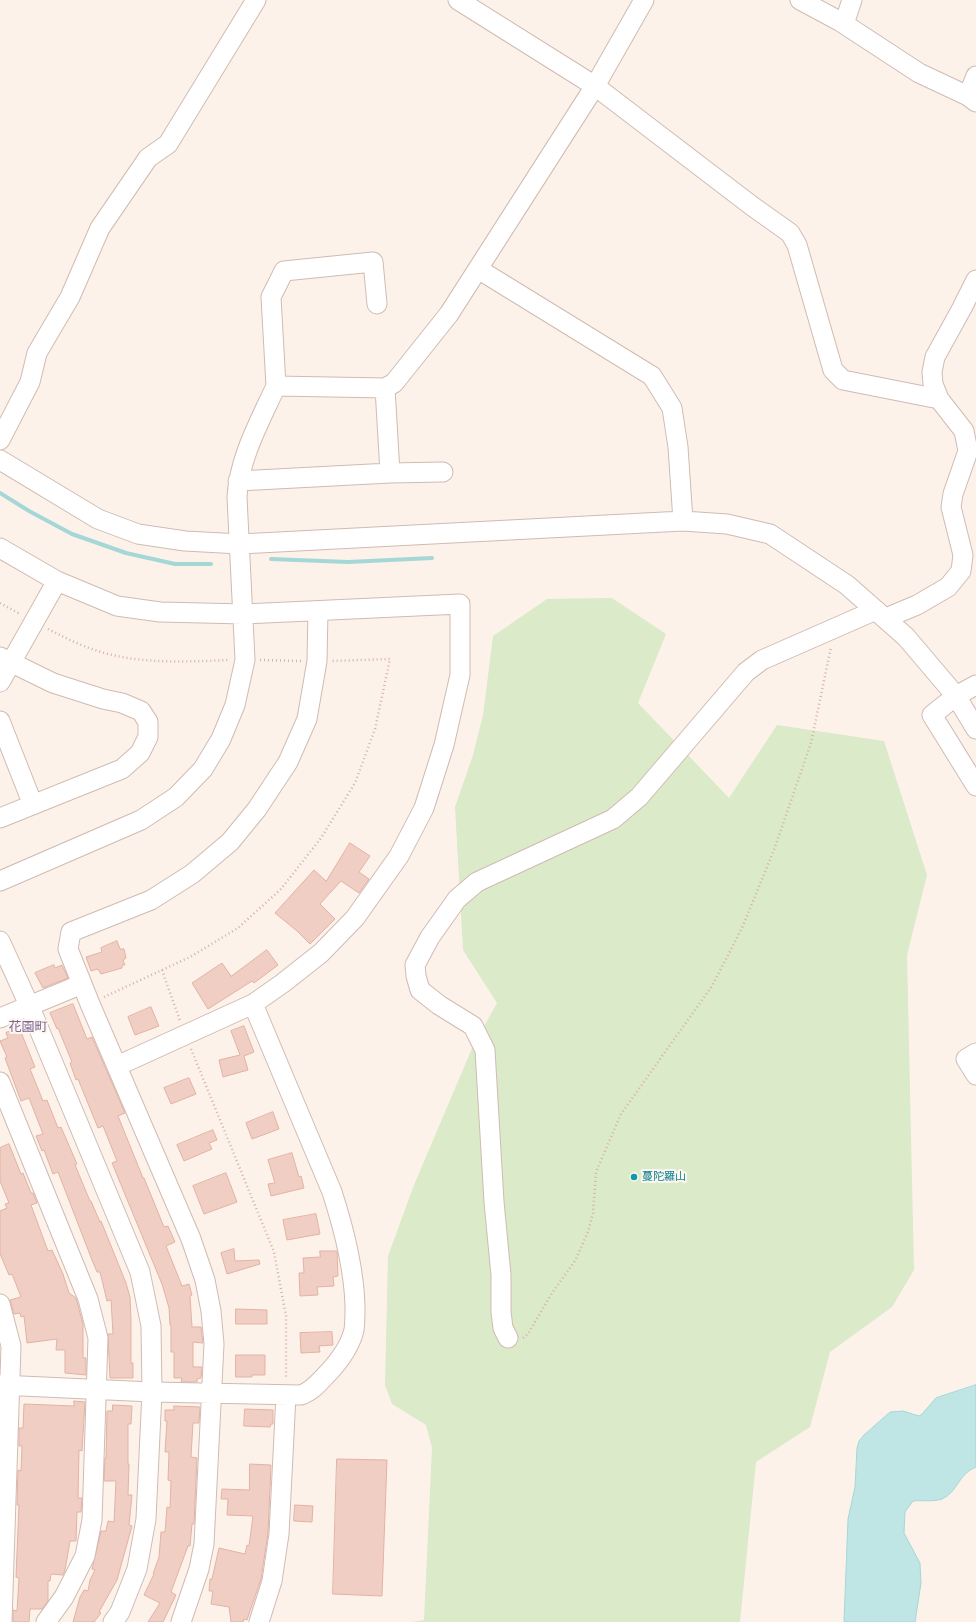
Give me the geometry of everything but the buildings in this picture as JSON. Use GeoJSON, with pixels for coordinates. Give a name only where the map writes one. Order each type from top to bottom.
{"type":"FeatureCollection","features":[{"type":"Feature","properties":{"kind":"street"},"geometry":{"type":"LineString","coordinates":[[0,440],[30,382],[37,353],[70,297],[100,228],[148,158],[168,144],[256,0]]}},
{"type":"Feature","properties":{"kind":"street"},"geometry":{"type":"LineString","coordinates":[[458,0],[595,86],[752,206],[790,233],[797,245],[833,370],[842,380],[939,399]]}},
{"type":"Feature","properties":{"kind":"street"},"geometry":{"type":"LineString","coordinates":[[276,386],[384,388],[394,383],[449,314],[595,86],[644,0]]}},
{"type":"Feature","properties":{"kind":"street"},"geometry":{"type":"LineString","coordinates":[[800,0],[844,24],[920,73],[972,99],[976,76]]}},
{"type":"Feature","properties":{"kind":"street"},"geometry":{"type":"LineString","coordinates":[[844,24],[852,0]]}},
{"type":"Feature","properties":{"kind":"street"},"geometry":{"type":"LineString","coordinates":[[0,881],[141,820],[176,797],[203,769],[221,739],[235,705],[245,660],[244,614],[237,497],[238,481],[252,437],[276,386],[271,298],[284,271],[373,262],[377,304]]}},
{"type":"Feature","properties":{"kind":"street"},"geometry":{"type":"LineString","coordinates":[[478,269],[652,376],[672,408],[678,447],[683,521]]}},
{"type":"Feature","properties":{"kind":"street"},"geometry":{"type":"LineString","coordinates":[[508,1338],[503,1328],[501,1312],[501,1275],[494,1202],[485,1050],[473,1026],[439,1005],[420,990],[415,965],[430,937],[457,899],[477,882],[613,819],[639,797],[746,672],[762,660],[836,627],[917,605],[948,587],[961,571],[963,554],[951,507],[953,494],[968,451],[964,431],[939,399],[933,384],[932,372],[935,356],[976,280]]}},
{"type":"Feature","properties":{"kind":"street"},"geometry":{"type":"LineString","coordinates":[[384,388],[390,473]]}},
{"type":"Feature","properties":{"kind":"street"},"geometry":{"type":"LineString","coordinates":[[0,460],[98,520],[138,534],[185,541],[240,544],[683,521],[726,524],[770,534],[847,585],[906,637],[956,696],[976,729]]}},
{"type":"Feature","properties":{"kind":"street"},"geometry":{"type":"LineString","coordinates":[[238,481],[390,473],[444,472]]}},
{"type":"Feature","properties":{"kind":"street"},"geometry":{"type":"LineString","coordinates":[[0,548],[56,581],[117,606],[160,612],[244,614],[460,604],[460,675],[444,745],[424,808],[399,856],[355,918],[326,948],[283,983],[253,1004],[186,1036],[117,1066]]}},
{"type":"Feature","properties":{"kind":"street"},"geometry":{"type":"LineString","coordinates":[[0,682],[5,660],[34,622],[56,581]]}},
{"type":"Feature","properties":{"kind":"street"},"geometry":{"type":"LineString","coordinates":[[181,1622],[200,1569],[204,1544],[214,1344],[211,1310],[205,1280],[191,1239],[90,1004],[68,948],[71,932],[151,900],[192,874],[230,842],[257,809],[288,762],[307,719],[317,661],[318,611]]}},
{"type":"Feature","properties":{"kind":"street"},"geometry":{"type":"LineString","coordinates":[[0,818],[122,769],[140,753],[148,737],[148,722],[140,711],[122,702],[103,699],[53,683],[5,660]]}},
{"type":"Feature","properties":{"kind":"street"},"geometry":{"type":"LineString","coordinates":[[976,685],[956,696],[932,715],[976,786]]}},
{"type":"Feature","properties":{"kind":"street"},"geometry":{"type":"LineString","coordinates":[[0,721],[33,805]]}},
{"type":"Feature","properties":{"kind":"street"},"geometry":{"type":"LineString","coordinates":[[1,945],[29,1005],[140,1272],[151,1326],[152,1392],[146,1519],[137,1569],[120,1612],[114,1622]]}},
{"type":"Feature","properties":{"kind":"street"},"geometry":{"type":"LineString","coordinates":[[0,1018],[82,984]]}},
{"type":"Feature","properties":{"kind":"street"},"geometry":{"type":"LineString","coordinates":[[5,1385],[96,1388],[152,1392],[212,1392],[301,1395],[308,1392],[337,1362],[347,1348],[354,1330],[354,1291],[349,1255],[342,1223],[332,1192],[253,1004]]}},
{"type":"Feature","properties":{"kind":"street"},"geometry":{"type":"LineString","coordinates":[[976,1053],[966,1059],[976,1075]]}},
{"type":"Feature","properties":{"kind":"street"},"geometry":{"type":"LineString","coordinates":[[0,1082],[88,1299],[98,1338],[92,1520],[85,1556],[64,1597],[46,1622]]}},
{"type":"Feature","properties":{"kind":"street"},"geometry":{"type":"LineString","coordinates":[[0,1304],[11,1346],[5,1385],[2,1622]]}},
{"type":"Feature","properties":{"kind":"street"},"geometry":{"type":"LineString","coordinates":[[259,1622],[272,1581],[277,1557],[286,1395]]}},
{"type":"Feature","properties":{"kind":"path"},"geometry":{"type":"LineString","coordinates":[[0,603],[84,647],[126,658],[173,662],[390,659],[375,729],[355,783],[321,838],[281,889],[238,928],[190,957],[90,1004]]}},
{"type":"Feature","properties":{"kind":"path"},"geometry":{"type":"LineString","coordinates":[[508,1338],[513,1340],[521,1340],[528,1334],[552,1293],[575,1261],[588,1232],[593,1213],[596,1172],[621,1114],[712,986],[742,928],[774,850],[811,742],[836,627]]}},
{"type":"Feature","properties":{"kind":"path"},"geometry":{"type":"LineString","coordinates":[[162,970],[186,1036],[274,1252],[286,1316],[286,1395]]}},
{"type":"Feature","properties":{"kind":"green space"},"geometry":{"type":"Polygon","coordinates":[[[612,598],[666,634],[638,703],[729,798],[777,725],[884,741],[927,875],[907,955],[914,1270],[892,1307],[830,1352],[810,1427],[756,1462],[740,1622],[412,1622],[424,1620],[432,1448],[426,1425],[392,1404],[385,1385],[388,1256],[414,1185],[473,1046],[497,1003],[463,950],[455,807],[473,755],[483,715],[493,636],[547,599],[612,598]]]}},
{"type":"Feature","properties":{"kind":"water"},"geometry":{"type":"Polygon","coordinates":[[[976,1385],[976,1467],[965,1474],[952,1492],[947,1496],[942,1499],[913,1501],[905,1512],[904,1533],[920,1563],[921,1583],[915,1622],[844,1622],[848,1519],[855,1487],[857,1448],[859,1441],[890,1412],[903,1411],[919,1416],[936,1398],[976,1385]]]}},
{"type":"Feature","properties":{"kind":"waterway"},"geometry":{"type":"LineString","coordinates":[[0,493],[29,511],[72,534],[126,553],[175,564],[211,564]]}},
{"type":"Feature","properties":{"kind":"waterway"},"geometry":{"type":"LineString","coordinates":[[271,559],[348,562],[432,558]]}},
{"type":"Feature","properties":{"kind":"place","name":"蔓陀羅山"},"geometry":{"type":"Point","coordinates":[634,1177]}},
{"type":"Feature","properties":{"kind":"district","name":"花園町"},"geometry":{"type":"Point","coordinates":[28,1027]}}]}
